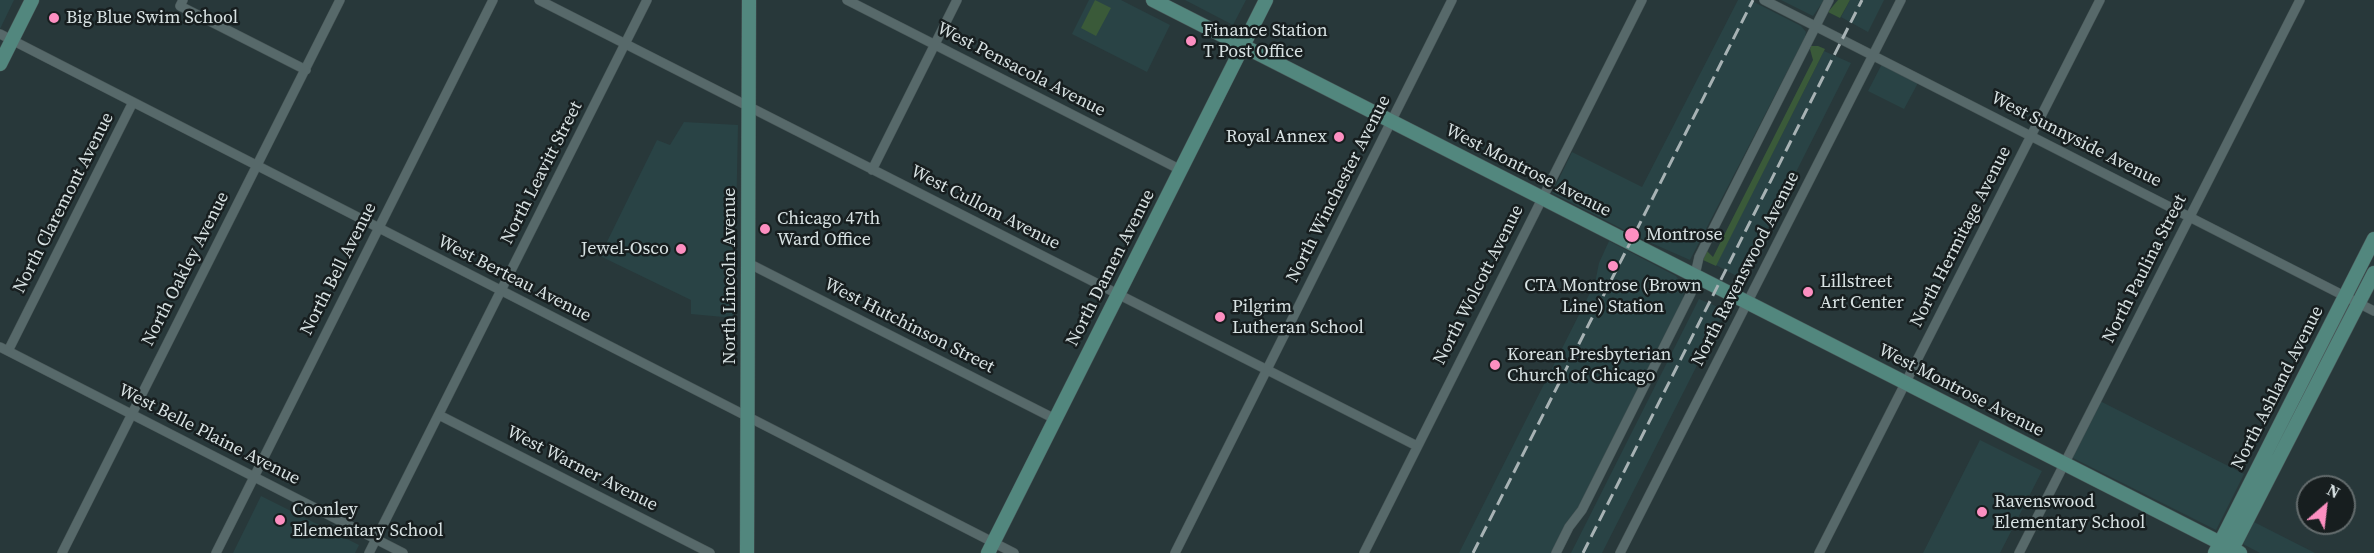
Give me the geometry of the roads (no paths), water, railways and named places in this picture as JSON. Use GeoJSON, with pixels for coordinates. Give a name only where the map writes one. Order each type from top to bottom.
{"type":"FeatureCollection","features":[{"type":"Feature","properties":{"kind":"main road"},"geometry":{"type":"LineString","coordinates":[[0,64],[6,37],[32,0]]}},
{"type":"Feature","properties":{"kind":"main road","name":"North Lincoln Avenue"},"geometry":{"type":"LineString","coordinates":[[747,553],[749,0]]}},
{"type":"Feature","properties":{"kind":"main road","name":"West Montrose Avenue"},"geometry":{"type":"LineString","coordinates":[[1153,0],[2064,463],[2227,550]]}},
{"type":"Feature","properties":{"kind":"main road","name":"North Damen Avenue"},"geometry":{"type":"LineString","coordinates":[[990,548],[1266,0]]}},
{"type":"Feature","properties":{"kind":"main road","name":"North Ashland Avenue"},"geometry":{"type":"LineString","coordinates":[[2227,550],[2345,296],[2374,239]]}},
{"type":"Feature","properties":{"kind":"main road","name":"North Ashland Avenue"},"geometry":{"type":"LineString","coordinates":[[2227,550],[2374,273]]}},
{"type":"Feature","properties":{"kind":"street","name":"North Oakley Avenue"},"geometry":{"type":"LineString","coordinates":[[62,553],[340,0]]}},
{"type":"Feature","properties":{"kind":"street","name":"North Bell Avenue"},"geometry":{"type":"LineString","coordinates":[[216,553],[493,0]]}},
{"type":"Feature","properties":{"kind":"street","name":"West Cullom Avenue"},"geometry":{"type":"LineString","coordinates":[[539,0],[1417,446]]}},
{"type":"Feature","properties":{"kind":"street","name":"North Leavitt Street"},"geometry":{"type":"LineString","coordinates":[[369,553],[647,0]]}},
{"type":"Feature","properties":{"kind":"street","name":"West Pensacola Avenue"},"geometry":{"type":"LineString","coordinates":[[847,0],[1181,170]]}},
{"type":"Feature","properties":{"kind":"street"},"geometry":{"type":"LineString","coordinates":[[872,170],[957,0]]}},
{"type":"Feature","properties":{"kind":"street","name":"North Winchester Avenue"},"geometry":{"type":"LineString","coordinates":[[1175,553],[1452,0]]}},
{"type":"Feature","properties":{"kind":"street","name":"North Wolcott Avenue"},"geometry":{"type":"LineString","coordinates":[[1364,553],[1642,0]]}},
{"type":"Feature","properties":{"kind":"street","name":"West Sunnyside Avenue"},"geometry":{"type":"LineString","coordinates":[[1764,0],[2374,310]]}},
{"type":"Feature","properties":{"kind":"street"},"geometry":{"type":"LineString","coordinates":[[1556,553],[1569,527],[1582,510],[1691,293],[1693,275],[1699,257],[1829,0]]}},
{"type":"Feature","properties":{"kind":"street","name":"North Ravenswood Avenue"},"geometry":{"type":"LineString","coordinates":[[1624,552],[1901,0]]}},
{"type":"Feature","properties":{"kind":"street","name":"North Hermitage Avenue"},"geometry":{"type":"LineString","coordinates":[[1819,553],[2100,0]]}},
{"type":"Feature","properties":{"kind":"street","name":"North Paulina Street"},"geometry":{"type":"LineString","coordinates":[[2019,553],[2300,0]]}},
{"type":"Feature","properties":{"kind":"street"},"geometry":{"type":"LineString","coordinates":[[182,3],[306,70]]}},
{"type":"Feature","properties":{"kind":"street","name":"West Berteau Avenue"},"geometry":{"type":"LineString","coordinates":[[6,37],[747,417],[990,548],[1014,553]]}},
{"type":"Feature","properties":{"kind":"street","name":"North Claremont Avenue"},"geometry":{"type":"LineString","coordinates":[[4,349],[133,102]]}},
{"type":"Feature","properties":{"kind":"street","name":"West Hutchinson Street"},"geometry":{"type":"LineString","coordinates":[[748,263],[1055,419]]}},
{"type":"Feature","properties":{"kind":"street","name":"West Belle Plaine Avenue"},"geometry":{"type":"LineString","coordinates":[[4,349],[403,553]]}},
{"type":"Feature","properties":{"kind":"street","name":"West Warner Avenue"},"geometry":{"type":"LineString","coordinates":[[439,415],[710,553]]}},
{"type":"Feature","properties":{"kind":"railway"},"geometry":{"type":"LineString","coordinates":[[1473,553],[1753,0]]}},
{"type":"Feature","properties":{"kind":"railway"},"geometry":{"type":"LineString","coordinates":[[1583,553],[1862,0]]}},
{"type":"Feature","properties":{"kind":"place","name":"Big Blue Swim School"},"geometry":{"type":"Point","coordinates":[54,18]}},
{"type":"Feature","properties":{"kind":"place","name":"Finance Station T Post Office"},"geometry":{"type":"Point","coordinates":[1191,41]}},
{"type":"Feature","properties":{"kind":"place","name":"Royal Annex"},"geometry":{"type":"Point","coordinates":[1339,137]}},
{"type":"Feature","properties":{"kind":"place","name":"Chicago 47th Ward Office"},"geometry":{"type":"Point","coordinates":[765,229]}},
{"type":"Feature","properties":{"kind":"place","name":"Montrose"},"geometry":{"type":"Point","coordinates":[1632,235]}},
{"type":"Feature","properties":{"kind":"place","name":"Jewel-Osco"},"geometry":{"type":"Point","coordinates":[681,249]}},
{"type":"Feature","properties":{"kind":"place","name":"CTA Montrose (Brown Line) Station"},"geometry":{"type":"Point","coordinates":[1613,266]}},
{"type":"Feature","properties":{"kind":"place","name":"Lillstreet Art Center"},"geometry":{"type":"Point","coordinates":[1808,292]}},
{"type":"Feature","properties":{"kind":"place","name":"Pilgrim Lutheran School"},"geometry":{"type":"Point","coordinates":[1220,317]}},
{"type":"Feature","properties":{"kind":"place","name":"Korean Presbyterian Church of Chicago"},"geometry":{"type":"Point","coordinates":[1495,365]}},
{"type":"Feature","properties":{"kind":"place","name":"Ravenswood Elementary School"},"geometry":{"type":"Point","coordinates":[1982,512]}},
{"type":"Feature","properties":{"kind":"place","name":"Coonley Elementary School"},"geometry":{"type":"Point","coordinates":[280,520]}}]}
